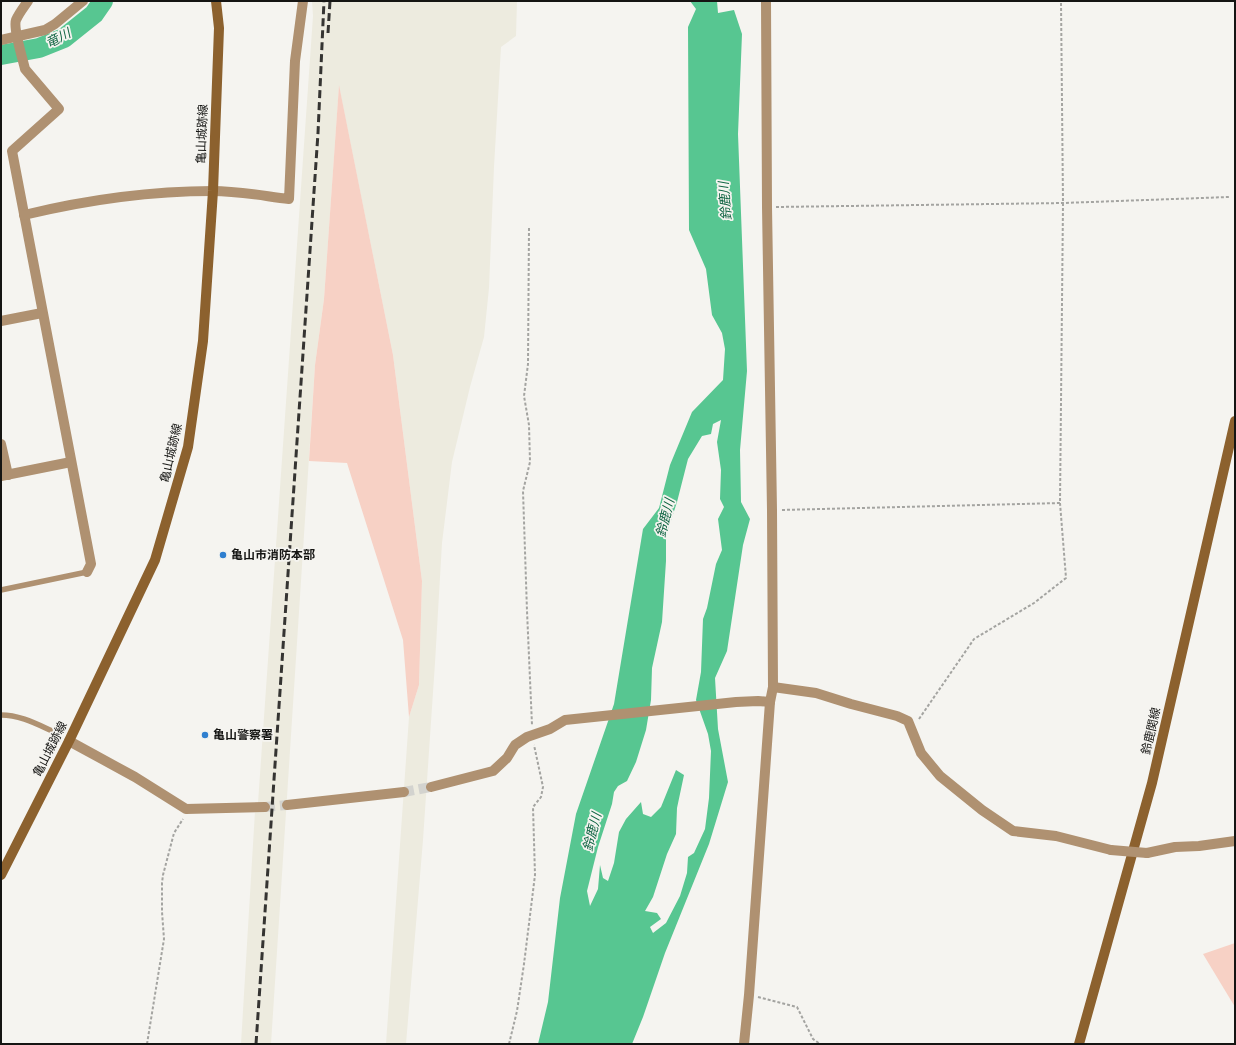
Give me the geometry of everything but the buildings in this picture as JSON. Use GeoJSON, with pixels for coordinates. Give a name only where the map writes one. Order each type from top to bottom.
{"type":"FeatureCollection","features":[{"type":"Feature","properties":{"kind":"main road","name":"亀山城跡線"},"geometry":{"type":"LineString","coordinates":[[1,875],[69,741],[155,560],[188,447],[203,341],[213,191],[219,28],[216,1]]}},
{"type":"Feature","properties":{"kind":"main road","name":"鈴鹿関線"},"geometry":{"type":"LineString","coordinates":[[1079,1044],[1152,783],[1235,421]]}},
{"type":"Feature","properties":{"kind":"street"},"geometry":{"type":"LineString","coordinates":[[28,1],[16,21],[18,39],[25,69],[59,109],[12,151],[90,564],[87,572]]}},
{"type":"Feature","properties":{"kind":"street"},"geometry":{"type":"LineString","coordinates":[[1,40],[18,39],[44,30],[55,24],[83,1]]}},
{"type":"Feature","properties":{"kind":"street"},"geometry":{"type":"LineString","coordinates":[[24,214],[60,206],[125,196],[213,191],[289,199],[296,61],[303,1]]}},
{"type":"Feature","properties":{"kind":"street"},"geometry":{"type":"LineString","coordinates":[[744,1044],[749,995],[770,702],[773,688],[766,1]]}},
{"type":"Feature","properties":{"kind":"street"},"geometry":{"type":"LineString","coordinates":[[1,321],[42,313]]}},
{"type":"Feature","properties":{"kind":"street"},"geometry":{"type":"LineString","coordinates":[[1,444],[4,475],[71,462]]}},
{"type":"Feature","properties":{"kind":"street"},"geometry":{"type":"LineString","coordinates":[[773,688],[816,693],[897,716],[908,721],[921,753],[940,776],[982,810],[1013,832],[1056,836],[1111,850],[1147,853],[1175,847],[1199,846],[1235,841]]}},
{"type":"Feature","properties":{"kind":"street"},"geometry":{"type":"LineString","coordinates":[[431,787],[493,772],[507,758],[515,745],[533,735],[550,729],[565,720],[758,701],[770,702]]}},
{"type":"Feature","properties":{"kind":"street"},"geometry":{"type":"LineString","coordinates":[[69,741],[135,777],[186,809],[265,807]]}},
{"type":"Feature","properties":{"kind":"street"},"geometry":{"type":"LineString","coordinates":[[287,805],[404,792]]}},
{"type":"Feature","properties":{"kind":"lane"},"geometry":{"type":"LineString","coordinates":[[1,590],[87,572]]}},
{"type":"Feature","properties":{"kind":"lane"},"geometry":{"type":"LineString","coordinates":[[1,715],[12,715],[24,718],[59,734]]}},
{"type":"Feature","properties":{"kind":"path"},"geometry":{"type":"LineString","coordinates":[[912,728],[974,639],[1034,603],[1066,578],[1060,503],[1063,203],[1061,1]]}},
{"type":"Feature","properties":{"kind":"path"},"geometry":{"type":"LineString","coordinates":[[767,207],[1063,203],[1229,197]]}},
{"type":"Feature","properties":{"kind":"path"},"geometry":{"type":"LineString","coordinates":[[509,1044],[524,964],[535,875],[533,807],[542,798],[543,788],[533,735],[523,491],[530,462],[529,425],[524,396],[528,364],[529,228]]}},
{"type":"Feature","properties":{"kind":"path"},"geometry":{"type":"LineString","coordinates":[[772,510],[1060,503]]}},
{"type":"Feature","properties":{"kind":"path"},"geometry":{"type":"LineString","coordinates":[[148,1044],[148,1032],[164,939],[162,912],[163,879],[174,833],[183,821],[186,809]]}},
{"type":"Feature","properties":{"kind":"path"},"geometry":{"type":"LineString","coordinates":[[749,995],[797,1007],[813,1039],[820,1044]]}},
{"type":"Feature","properties":{"kind":"shaded area"},"geometry":{"type":"Polygon","coordinates":[[[312,1],[517,1],[516,36],[501,47],[489,288],[484,337],[452,462],[442,543],[423,840],[406,1044],[386,1044],[409,717],[419,685],[422,581],[393,355],[339,86],[324,299],[315,365],[271,1044],[241,1044],[255,811],[258,803],[313,16],[312,1]]]}},
{"type":"Feature","properties":{"kind":"shaded area"},"geometry":{"type":"Polygon","coordinates":[[[339,85],[393,355],[422,581],[419,685],[409,717],[403,640],[347,463],[309,461],[315,365],[324,299],[339,85]]]}},
{"type":"Feature","properties":{"kind":"shaded area"},"geometry":{"type":"Polygon","coordinates":[[[1235,943],[1235,1007],[1203,954],[1235,943]]]}},
{"type":"Feature","properties":{"kind":"water","name":"鈴鹿川"},"geometry":{"type":"Polygon","coordinates":[[[690,1],[717,1],[718,13],[734,10],[742,34],[738,134],[747,371],[740,450],[741,502],[750,519],[743,545],[727,651],[715,678],[718,729],[728,782],[709,844],[665,953],[632,1044],[538,1044],[548,1002],[560,898],[576,814],[614,704],[643,529],[659,508],[670,465],[692,412],[723,380],[725,349],[722,333],[712,315],[706,269],[689,230],[688,27],[696,9],[690,1]],[[721,420],[713,424],[711,434],[702,436],[688,459],[677,502],[666,536],[662,622],[652,668],[651,700],[646,730],[636,762],[627,781],[618,786],[614,792],[612,804],[598,847],[587,891],[590,906],[598,889],[600,865],[603,878],[608,881],[614,863],[619,832],[626,819],[641,802],[643,814],[651,817],[661,807],[676,770],[684,775],[677,808],[676,834],[667,854],[653,897],[645,911],[657,913],[661,919],[650,927],[653,933],[666,923],[680,896],[687,873],[688,857],[694,853],[705,829],[709,798],[711,751],[708,734],[696,700],[701,672],[703,619],[707,608],[716,564],[722,550],[718,519],[724,507],[720,499],[721,470],[717,442],[721,420]]]}},
{"type":"Feature","properties":{"kind":"waterway","name":"竜川"},"geometry":{"type":"LineString","coordinates":[[1,55],[39,48],[64,38],[94,14],[103,1]]}},
{"type":"Feature","properties":{"kind":"tunnel"},"geometry":{"type":"LineString","coordinates":[[404,792],[431,787]]}},
{"type":"Feature","properties":{"kind":"tunnel"},"geometry":{"type":"LineString","coordinates":[[265,807],[287,805]]}},
{"type":"Feature","properties":{"kind":"railway"},"geometry":{"type":"LineString","coordinates":[[256,1044],[318,133],[324,1]]}},
{"type":"Feature","properties":{"kind":"railway"},"geometry":{"type":"LineString","coordinates":[[328,33],[330,1]]}},
{"type":"Feature","properties":{"kind":"place","name":"亀山市消防本部"},"geometry":{"type":"Point","coordinates":[223,555]}},
{"type":"Feature","properties":{"kind":"place","name":"亀山警察署"},"geometry":{"type":"Point","coordinates":[205,735]}}]}
